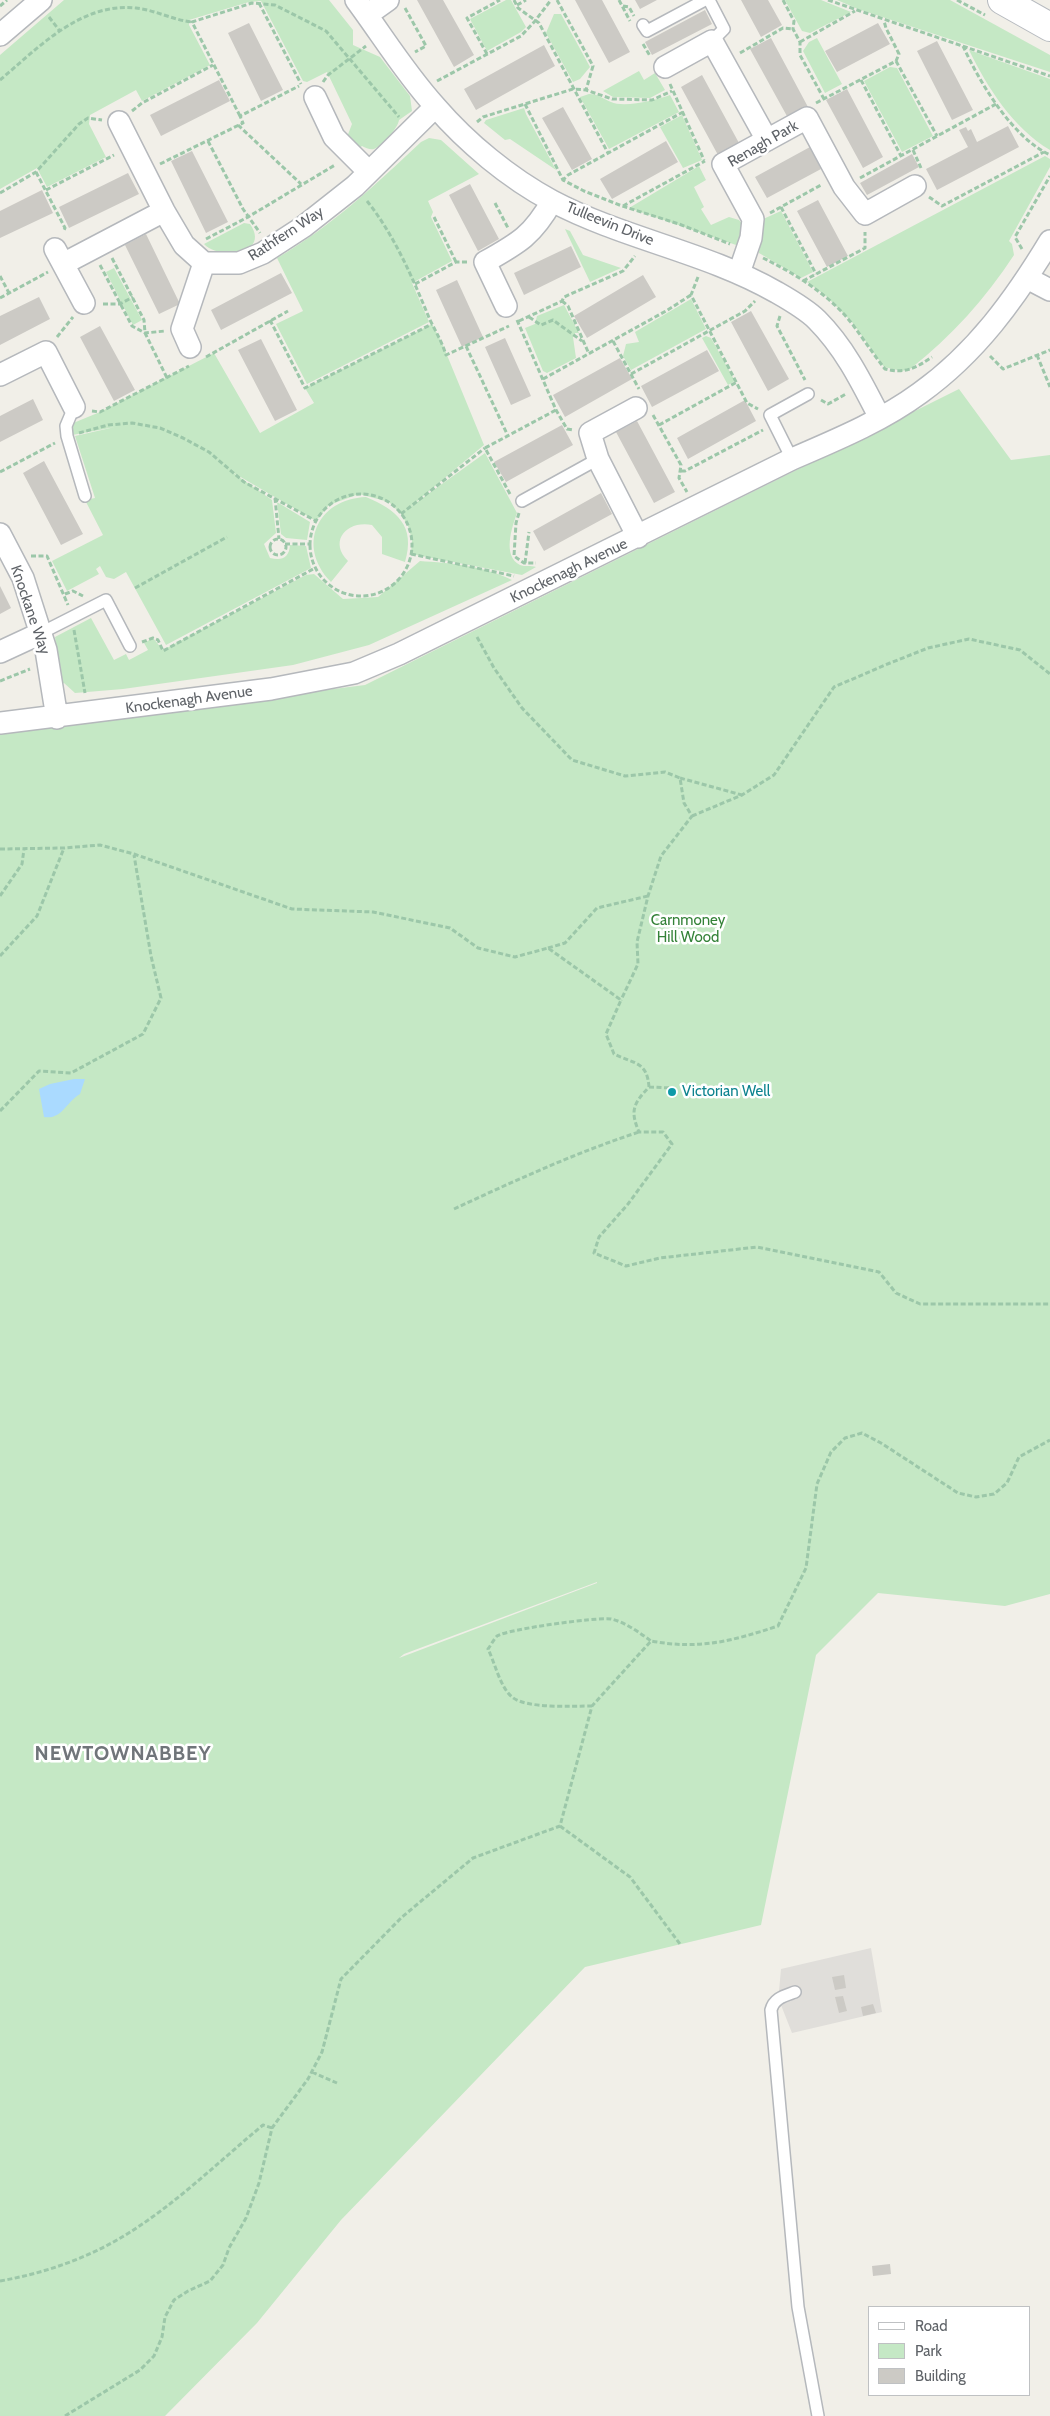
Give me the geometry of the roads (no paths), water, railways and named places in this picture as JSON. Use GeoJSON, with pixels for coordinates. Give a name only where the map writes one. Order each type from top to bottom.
{"type":"FeatureCollection","features":[{"type":"Feature","properties":{"kind":"main road"},"geometry":{"type":"LineString","coordinates":[[1002,0],[1050,27]]}},
{"type":"Feature","properties":{"kind":"street"},"geometry":{"type":"LineString","coordinates":[[0,35],[41,0]]}},
{"type":"Feature","properties":{"kind":"street"},"geometry":{"type":"LineString","coordinates":[[361,7],[396,4]]}},
{"type":"Feature","properties":{"kind":"street","name":"Tulleevin Drive"},"geometry":{"type":"LineString","coordinates":[[361,7],[429,100],[463,135],[516,178],[547,197],[609,227],[739,273],[777,293],[816,319],[845,354],[880,418]]}},
{"type":"Feature","properties":{"kind":"street"},"geometry":{"type":"LineString","coordinates":[[665,67],[712,41],[767,140]]}},
{"type":"Feature","properties":{"kind":"street"},"geometry":{"type":"LineString","coordinates":[[308,91],[334,137],[369,172]]}},
{"type":"Feature","properties":{"kind":"street","name":"Rathfern Way"},"geometry":{"type":"LineString","coordinates":[[204,263],[239,263],[269,249],[302,227],[369,172],[412,130],[429,100]]}},
{"type":"Feature","properties":{"kind":"street","name":"Renagh Park"},"geometry":{"type":"LineString","coordinates":[[739,273],[751,238],[753,219],[723,164],[807,118],[853,201],[865,214],[915,186]]}},
{"type":"Feature","properties":{"kind":"street"},"geometry":{"type":"LineString","coordinates":[[119,122],[164,211],[184,245],[204,263],[182,329],[197,356]]}},
{"type":"Feature","properties":{"kind":"street"},"geometry":{"type":"LineString","coordinates":[[506,306],[486,262],[516,244],[533,230],[547,197]]}},
{"type":"Feature","properties":{"kind":"street"},"geometry":{"type":"LineString","coordinates":[[84,303],[59,257],[98,245],[164,211]]}},
{"type":"Feature","properties":{"kind":"street","name":"Knockenagh Avenue"},"geometry":{"type":"LineString","coordinates":[[0,723],[57,718],[271,689],[354,673],[468,621],[792,459],[880,418],[920,394],[977,344],[1027,278],[1050,242]]}},
{"type":"Feature","properties":{"kind":"street"},"geometry":{"type":"LineString","coordinates":[[1027,278],[1050,290]]}},
{"type":"Feature","properties":{"kind":"street"},"geometry":{"type":"LineString","coordinates":[[0,375],[46,352],[74,407]]}},
{"type":"Feature","properties":{"kind":"street"},"geometry":{"type":"LineString","coordinates":[[638,537],[598,459],[590,433],[643,404]]}},
{"type":"Feature","properties":{"kind":"street","name":"Knockane Way"},"geometry":{"type":"LineString","coordinates":[[0,534],[23,578],[41,633],[48,662],[57,718]]}},
{"type":"Feature","properties":{"kind":"street"},"geometry":{"type":"LineString","coordinates":[[0,652],[41,633]]}},
{"type":"Feature","properties":{"kind":"lane"},"geometry":{"type":"LineString","coordinates":[[643,25],[646,31],[707,0],[724,29],[712,41]]}},
{"type":"Feature","properties":{"kind":"lane"},"geometry":{"type":"LineString","coordinates":[[792,459],[772,419],[808,394]]}},
{"type":"Feature","properties":{"kind":"lane"},"geometry":{"type":"LineString","coordinates":[[74,407],[66,426],[67,436],[86,496]]}},
{"type":"Feature","properties":{"kind":"lane"},"geometry":{"type":"LineString","coordinates":[[522,501],[598,459]]}},
{"type":"Feature","properties":{"kind":"lane"},"geometry":{"type":"LineString","coordinates":[[41,633],[106,600],[130,646]]}},
{"type":"Feature","properties":{"kind":"lane"},"geometry":{"type":"LineString","coordinates":[[795,1992],[778,1999],[773,2004],[771,2010],[798,2307],[818,2416]]}},
{"type":"Feature","properties":{"kind":"water"},"geometry":{"type":"Polygon","coordinates":[[[74,1079],[85,1079],[80,1094],[60,1113],[55,1116],[44,1117],[39,1089],[50,1084],[74,1079]]]}},
{"type":"Feature","properties":{"kind":"place","name":"Victorian Well"},"geometry":{"type":"Point","coordinates":[672,1092]}},
{"type":"Feature","properties":{"kind":"district","name":"NEWTOWNABBEY"},"geometry":{"type":"Point","coordinates":[123,1754]}},
{"type":"Feature","properties":{"kind":"park label","name":"Carnmoney Hill Wood"},"geometry":{"type":"Point","coordinates":[688,930]}}]}
